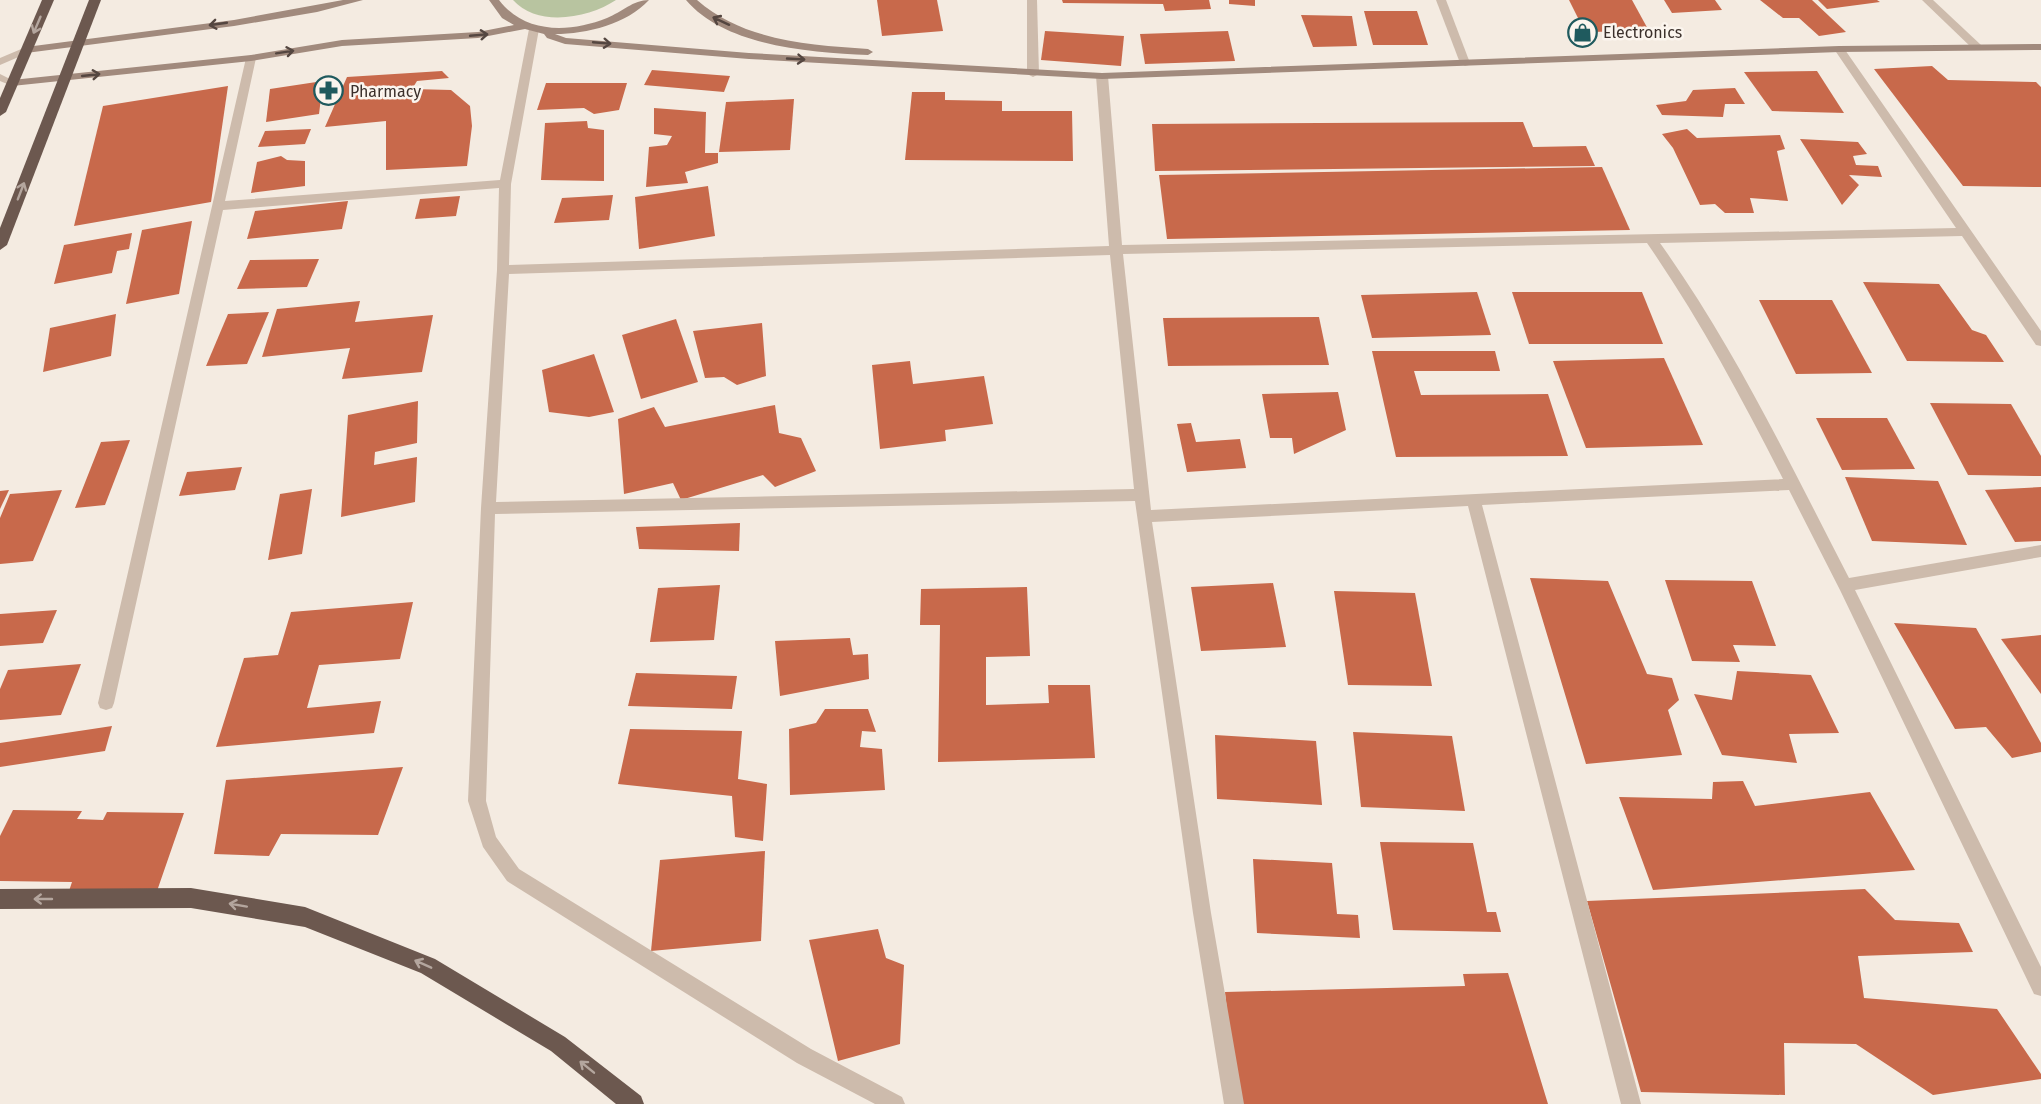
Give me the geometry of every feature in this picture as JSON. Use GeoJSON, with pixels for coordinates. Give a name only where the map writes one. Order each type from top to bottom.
{"type":"FeatureCollection","features":[{"type":"Feature","properties":{"kind":"highway"},"geometry":{"type":"LineString","coordinates":[[0,112],[48,0]]}},
{"type":"Feature","properties":{"kind":"highway"},"geometry":{"type":"LineString","coordinates":[[0,245],[95,0]]}},
{"type":"Feature","properties":{"kind":"highway"},"geometry":{"type":"LineString","coordinates":[[0,899],[191,898],[305,917],[428,966],[558,1044],[633,1104]]}},
{"type":"Feature","properties":{"kind":"main road"},"geometry":{"type":"LineString","coordinates":[[26,50],[289,14],[358,0]]}},
{"type":"Feature","properties":{"kind":"main road"},"geometry":{"type":"LineString","coordinates":[[494,0],[499,10],[509,19],[565,41],[1033,74],[1102,76],[1839,49],[2041,47]]}},
{"type":"Feature","properties":{"kind":"main road"},"geometry":{"type":"LineString","coordinates":[[12,83],[251,58],[342,43],[478,35],[535,28],[572,30],[597,26],[619,18],[644,0]]}},
{"type":"Feature","properties":{"kind":"main road"},"geometry":{"type":"LineString","coordinates":[[691,0],[709,15],[764,39],[806,47],[900,54],[941,68]]}},
{"type":"Feature","properties":{"kind":"street"},"geometry":{"type":"LineString","coordinates":[[1032,0],[1033,74]]}},
{"type":"Feature","properties":{"kind":"street"},"geometry":{"type":"LineString","coordinates":[[1441,0],[1465,63]]}},
{"type":"Feature","properties":{"kind":"street"},"geometry":{"type":"LineString","coordinates":[[1927,0],[1977,47]]}},
{"type":"Feature","properties":{"kind":"street"},"geometry":{"type":"LineString","coordinates":[[535,28],[505,184],[503,270],[489,508],[477,801],[489,841],[513,875],[804,1056],[895,1104]]}},
{"type":"Feature","properties":{"kind":"street"},"geometry":{"type":"LineString","coordinates":[[1839,49],[2041,341]]}},
{"type":"Feature","properties":{"kind":"street"},"geometry":{"type":"LineString","coordinates":[[0,62],[26,50]]}},
{"type":"Feature","properties":{"kind":"street"},"geometry":{"type":"LineString","coordinates":[[106,703],[251,58]]}},
{"type":"Feature","properties":{"kind":"street"},"geometry":{"type":"LineString","coordinates":[[1102,76],[1116,250],[1144,516],[1202,913],[1234,1104]]}},
{"type":"Feature","properties":{"kind":"street"},"geometry":{"type":"LineString","coordinates":[[0,77],[12,83]]}},
{"type":"Feature","properties":{"kind":"street"},"geometry":{"type":"LineString","coordinates":[[218,206],[505,184]]}},
{"type":"Feature","properties":{"kind":"street"},"geometry":{"type":"LineString","coordinates":[[503,270],[1116,250],[1964,232]]}},
{"type":"Feature","properties":{"kind":"street"},"geometry":{"type":"LineString","coordinates":[[1650,239],[1684,288],[1731,364],[1845,585],[2041,987]]}},
{"type":"Feature","properties":{"kind":"street"},"geometry":{"type":"LineString","coordinates":[[1144,516],[1792,484]]}},
{"type":"Feature","properties":{"kind":"street"},"geometry":{"type":"LineString","coordinates":[[489,508],[1142,495]]}},
{"type":"Feature","properties":{"kind":"street"},"geometry":{"type":"LineString","coordinates":[[1473,499],[1631,1104]]}},
{"type":"Feature","properties":{"kind":"street"},"geometry":{"type":"LineString","coordinates":[[1845,585],[2041,551]]}},
{"type":"Feature","properties":{"kind":"green space"},"geometry":{"type":"Polygon","coordinates":[[[513,0],[616,0],[592,12],[549,17],[523,9],[513,0]]]}},
{"type":"Feature","properties":{"kind":"building"},"geometry":{"type":"Polygon","coordinates":[[[877,0],[937,0],[943,31],[882,36],[877,0]]]}},
{"type":"Feature","properties":{"kind":"building"},"geometry":{"type":"Polygon","coordinates":[[[1062,0],[1209,0],[1211,9],[1165,11],[1163,4],[1063,3],[1062,0]]]}},
{"type":"Feature","properties":{"kind":"building"},"geometry":{"type":"Polygon","coordinates":[[[1229,0],[1255,0],[1255,6],[1229,4],[1229,0]]]}},
{"type":"Feature","properties":{"kind":"building"},"geometry":{"type":"Polygon","coordinates":[[[1569,0],[1632,0],[1649,31],[1585,32],[1569,0]]]}},
{"type":"Feature","properties":{"kind":"building"},"geometry":{"type":"Polygon","coordinates":[[[1664,0],[1715,0],[1722,10],[1672,13],[1664,0]]]}},
{"type":"Feature","properties":{"kind":"building"},"geometry":{"type":"Polygon","coordinates":[[[1760,0],[1812,0],[1846,32],[1819,36],[1799,18],[1783,18],[1760,0]]]}},
{"type":"Feature","properties":{"kind":"building"},"geometry":{"type":"Polygon","coordinates":[[[1818,0],[1877,0],[1880,2],[1827,9],[1818,0]]]}},
{"type":"Feature","properties":{"kind":"building"},"geometry":{"type":"Polygon","coordinates":[[[1364,11],[1417,11],[1428,45],[1373,45],[1364,11]]]}},
{"type":"Feature","properties":{"kind":"building"},"geometry":{"type":"Polygon","coordinates":[[[1301,15],[1352,16],[1357,46],[1313,47],[1301,15]]]}},
{"type":"Feature","properties":{"kind":"building"},"geometry":{"type":"Polygon","coordinates":[[[1045,31],[1124,36],[1121,66],[1041,60],[1045,31]]]}},
{"type":"Feature","properties":{"kind":"building"},"geometry":{"type":"Polygon","coordinates":[[[1228,31],[1235,61],[1145,64],[1140,34],[1228,31]]]}},
{"type":"Feature","properties":{"kind":"building"},"geometry":{"type":"Polygon","coordinates":[[[1932,66],[1948,80],[2036,82],[2041,87],[2041,187],[1963,186],[1874,69],[1932,66]]]}},
{"type":"Feature","properties":{"kind":"building"},"geometry":{"type":"Polygon","coordinates":[[[652,70],[730,76],[724,92],[644,85],[652,70]]]}},
{"type":"Feature","properties":{"kind":"building"},"geometry":{"type":"Polygon","coordinates":[[[442,71],[449,78],[417,81],[412,89],[451,90],[470,106],[472,126],[467,166],[386,170],[386,121],[325,127],[347,77],[442,71]]]}},
{"type":"Feature","properties":{"kind":"building"},"geometry":{"type":"Polygon","coordinates":[[[1817,71],[1844,113],[1772,111],[1744,72],[1817,71]]]}},
{"type":"Feature","properties":{"kind":"building"},"geometry":{"type":"Polygon","coordinates":[[[323,81],[319,114],[266,122],[270,89],[323,81]]]}},
{"type":"Feature","properties":{"kind":"building"},"geometry":{"type":"Polygon","coordinates":[[[546,83],[627,83],[619,110],[594,114],[584,108],[537,110],[546,83]]]}},
{"type":"Feature","properties":{"kind":"building"},"geometry":{"type":"Polygon","coordinates":[[[228,86],[211,202],[74,226],[103,106],[228,86]]]}},
{"type":"Feature","properties":{"kind":"building"},"geometry":{"type":"Polygon","coordinates":[[[1735,88],[1745,104],[1725,104],[1723,117],[1662,115],[1656,105],[1686,101],[1693,90],[1735,88]]]}},
{"type":"Feature","properties":{"kind":"building"},"geometry":{"type":"Polygon","coordinates":[[[912,92],[945,92],[945,100],[1002,101],[1002,111],[1072,111],[1073,161],[905,160],[912,92]]]}},
{"type":"Feature","properties":{"kind":"building"},"geometry":{"type":"Polygon","coordinates":[[[794,99],[790,150],[719,152],[726,102],[794,99]]]}},
{"type":"Feature","properties":{"kind":"building"},"geometry":{"type":"Polygon","coordinates":[[[654,108],[706,112],[705,153],[718,153],[718,163],[685,172],[688,183],[646,187],[649,147],[667,145],[672,136],[654,134],[654,108]]]}},
{"type":"Feature","properties":{"kind":"building"},"geometry":{"type":"Polygon","coordinates":[[[587,121],[588,128],[604,130],[604,181],[541,180],[545,123],[587,121]]]}},
{"type":"Feature","properties":{"kind":"building"},"geometry":{"type":"Polygon","coordinates":[[[1523,122],[1533,147],[1586,146],[1595,166],[1155,171],[1152,124],[1523,122]]]}},
{"type":"Feature","properties":{"kind":"building"},"geometry":{"type":"Polygon","coordinates":[[[311,129],[305,144],[258,147],[265,131],[311,129]]]}},
{"type":"Feature","properties":{"kind":"building"},"geometry":{"type":"Polygon","coordinates":[[[1687,129],[1697,138],[1780,135],[1785,149],[1777,151],[1788,201],[1750,198],[1754,213],[1725,213],[1715,204],[1700,205],[1673,148],[1662,134],[1687,129]]]}},
{"type":"Feature","properties":{"kind":"building"},"geometry":{"type":"Polygon","coordinates":[[[1800,139],[1858,142],[1867,154],[1853,156],[1856,165],[1878,166],[1882,177],[1849,175],[1859,185],[1842,205],[1800,139]]]}},
{"type":"Feature","properties":{"kind":"building"},"geometry":{"type":"Polygon","coordinates":[[[281,156],[287,160],[305,161],[305,186],[251,193],[257,162],[281,156]]]}},
{"type":"Feature","properties":{"kind":"building"},"geometry":{"type":"Polygon","coordinates":[[[1602,167],[1630,230],[1167,239],[1159,175],[1602,167]]]}},
{"type":"Feature","properties":{"kind":"building"},"geometry":{"type":"Polygon","coordinates":[[[708,186],[715,236],[639,249],[635,197],[708,186]]]}},
{"type":"Feature","properties":{"kind":"building"},"geometry":{"type":"Polygon","coordinates":[[[613,195],[609,220],[554,223],[562,198],[613,195]]]}},
{"type":"Feature","properties":{"kind":"building"},"geometry":{"type":"Polygon","coordinates":[[[460,196],[456,216],[415,219],[420,199],[460,196]]]}},
{"type":"Feature","properties":{"kind":"building"},"geometry":{"type":"Polygon","coordinates":[[[348,201],[342,229],[247,239],[255,211],[348,201]]]}},
{"type":"Feature","properties":{"kind":"building"},"geometry":{"type":"Polygon","coordinates":[[[192,221],[179,294],[126,304],[142,230],[192,221]]]}},
{"type":"Feature","properties":{"kind":"building"},"geometry":{"type":"Polygon","coordinates":[[[132,233],[129,249],[117,251],[112,273],[54,284],[64,245],[132,233]]]}},
{"type":"Feature","properties":{"kind":"building"},"geometry":{"type":"Polygon","coordinates":[[[319,259],[307,287],[237,289],[250,260],[319,259]]]}},
{"type":"Feature","properties":{"kind":"building"},"geometry":{"type":"Polygon","coordinates":[[[1863,282],[1939,284],[1972,330],[1986,335],[2004,362],[1907,361],[1863,282]]]}},
{"type":"Feature","properties":{"kind":"building"},"geometry":{"type":"Polygon","coordinates":[[[1477,292],[1491,335],[1372,338],[1361,295],[1477,292]]]}},
{"type":"Feature","properties":{"kind":"building"},"geometry":{"type":"Polygon","coordinates":[[[1512,292],[1642,292],[1663,344],[1529,344],[1512,292]]]}},
{"type":"Feature","properties":{"kind":"building"},"geometry":{"type":"Polygon","coordinates":[[[1759,300],[1832,300],[1872,373],[1796,374],[1759,300]]]}},
{"type":"Feature","properties":{"kind":"building"},"geometry":{"type":"Polygon","coordinates":[[[360,301],[355,322],[433,315],[422,372],[342,379],[350,348],[262,357],[277,309],[360,301]]]}},
{"type":"Feature","properties":{"kind":"building"},"geometry":{"type":"Polygon","coordinates":[[[269,312],[247,364],[206,366],[228,314],[269,312]]]}},
{"type":"Feature","properties":{"kind":"building"},"geometry":{"type":"Polygon","coordinates":[[[116,314],[111,356],[43,372],[50,328],[116,314]]]}},
{"type":"Feature","properties":{"kind":"building"},"geometry":{"type":"Polygon","coordinates":[[[1319,317],[1329,365],[1168,366],[1163,318],[1319,317]]]}},
{"type":"Feature","properties":{"kind":"building"},"geometry":{"type":"Polygon","coordinates":[[[676,319],[698,382],[641,399],[622,335],[676,319]]]}},
{"type":"Feature","properties":{"kind":"building"},"geometry":{"type":"Polygon","coordinates":[[[762,323],[766,376],[737,385],[724,377],[705,378],[693,331],[762,323]]]}},
{"type":"Feature","properties":{"kind":"building"},"geometry":{"type":"Polygon","coordinates":[[[1372,351],[1495,351],[1500,371],[1414,371],[1421,395],[1548,394],[1568,456],[1396,457],[1372,351]]]}},
{"type":"Feature","properties":{"kind":"building"},"geometry":{"type":"Polygon","coordinates":[[[594,354],[614,412],[589,417],[549,412],[542,370],[594,354]]]}},
{"type":"Feature","properties":{"kind":"building"},"geometry":{"type":"Polygon","coordinates":[[[1664,358],[1703,445],[1586,448],[1553,361],[1664,358]]]}},
{"type":"Feature","properties":{"kind":"building"},"geometry":{"type":"Polygon","coordinates":[[[910,361],[913,384],[984,376],[993,424],[945,430],[946,441],[880,449],[872,365],[910,361]]]}},
{"type":"Feature","properties":{"kind":"building"},"geometry":{"type":"Polygon","coordinates":[[[1338,392],[1346,430],[1294,454],[1292,438],[1270,438],[1262,394],[1338,392]]]}},
{"type":"Feature","properties":{"kind":"building"},"geometry":{"type":"Polygon","coordinates":[[[418,401],[417,443],[375,452],[374,465],[417,457],[415,502],[341,517],[348,415],[418,401]]]}},
{"type":"Feature","properties":{"kind":"building"},"geometry":{"type":"Polygon","coordinates":[[[1930,403],[2011,404],[2041,456],[2041,476],[1968,475],[1930,403]]]}},
{"type":"Feature","properties":{"kind":"building"},"geometry":{"type":"Polygon","coordinates":[[[775,405],[779,433],[801,438],[816,471],[775,487],[763,475],[681,500],[673,483],[624,494],[618,419],[654,407],[665,427],[775,405]]]}},
{"type":"Feature","properties":{"kind":"building"},"geometry":{"type":"Polygon","coordinates":[[[1816,418],[1887,418],[1915,469],[1842,470],[1816,418]]]}},
{"type":"Feature","properties":{"kind":"building"},"geometry":{"type":"Polygon","coordinates":[[[1191,423],[1196,442],[1240,439],[1246,468],[1187,472],[1177,424],[1191,423]]]}},
{"type":"Feature","properties":{"kind":"building"},"geometry":{"type":"Polygon","coordinates":[[[130,440],[105,505],[75,508],[101,442],[130,440]]]}},
{"type":"Feature","properties":{"kind":"building"},"geometry":{"type":"Polygon","coordinates":[[[242,467],[235,490],[179,496],[187,472],[242,467]]]}},
{"type":"Feature","properties":{"kind":"building"},"geometry":{"type":"Polygon","coordinates":[[[1845,477],[1938,481],[1967,545],[1872,541],[1845,477]]]}},
{"type":"Feature","properties":{"kind":"building"},"geometry":{"type":"Polygon","coordinates":[[[2041,487],[2041,541],[2015,542],[1985,490],[2041,487]]]}},
{"type":"Feature","properties":{"kind":"building"},"geometry":{"type":"Polygon","coordinates":[[[312,489],[302,554],[268,560],[280,494],[312,489]]]}},
{"type":"Feature","properties":{"kind":"building"},"geometry":{"type":"Polygon","coordinates":[[[9,490],[0,509],[0,491],[9,490]]]}},
{"type":"Feature","properties":{"kind":"building"},"geometry":{"type":"Polygon","coordinates":[[[62,490],[33,561],[0,564],[0,518],[10,494],[62,490]]]}},
{"type":"Feature","properties":{"kind":"building"},"geometry":{"type":"Polygon","coordinates":[[[740,523],[739,551],[639,549],[636,527],[740,523]]]}},
{"type":"Feature","properties":{"kind":"building"},"geometry":{"type":"Polygon","coordinates":[[[1530,578],[1608,581],[1647,674],[1672,678],[1679,700],[1668,710],[1682,755],[1586,764],[1530,578]]]}},
{"type":"Feature","properties":{"kind":"building"},"geometry":{"type":"Polygon","coordinates":[[[1665,580],[1752,581],[1776,646],[1733,645],[1740,662],[1692,661],[1665,580]]]}},
{"type":"Feature","properties":{"kind":"building"},"geometry":{"type":"Polygon","coordinates":[[[1273,583],[1286,647],[1201,651],[1191,587],[1273,583]]]}},
{"type":"Feature","properties":{"kind":"building"},"geometry":{"type":"Polygon","coordinates":[[[720,585],[714,640],[650,642],[658,588],[720,585]]]}},
{"type":"Feature","properties":{"kind":"building"},"geometry":{"type":"Polygon","coordinates":[[[1027,587],[1030,656],[986,657],[986,705],[1049,703],[1048,685],[1090,685],[1095,758],[938,762],[940,625],[920,625],[921,589],[1027,587]]]}},
{"type":"Feature","properties":{"kind":"building"},"geometry":{"type":"Polygon","coordinates":[[[1334,591],[1415,593],[1432,686],[1348,685],[1334,591]]]}},
{"type":"Feature","properties":{"kind":"building"},"geometry":{"type":"Polygon","coordinates":[[[413,602],[400,659],[319,665],[307,708],[381,701],[374,733],[216,747],[244,658],[278,655],[291,612],[413,602]]]}},
{"type":"Feature","properties":{"kind":"building"},"geometry":{"type":"Polygon","coordinates":[[[57,610],[43,643],[0,646],[0,614],[57,610]]]}},
{"type":"Feature","properties":{"kind":"building"},"geometry":{"type":"Polygon","coordinates":[[[1894,623],[1976,628],[2041,743],[2041,752],[2012,758],[1986,727],[1955,729],[1894,623]]]}},
{"type":"Feature","properties":{"kind":"building"},"geometry":{"type":"Polygon","coordinates":[[[2041,635],[2041,694],[2001,639],[2041,635]]]}},
{"type":"Feature","properties":{"kind":"building"},"geometry":{"type":"Polygon","coordinates":[[[850,638],[853,655],[868,654],[869,679],[780,696],[775,641],[850,638]]]}},
{"type":"Feature","properties":{"kind":"building"},"geometry":{"type":"Polygon","coordinates":[[[81,664],[61,715],[0,720],[0,689],[8,670],[81,664]]]}},
{"type":"Feature","properties":{"kind":"building"},"geometry":{"type":"Polygon","coordinates":[[[1737,671],[1811,675],[1839,733],[1789,734],[1797,763],[1722,755],[1694,694],[1732,700],[1737,671]]]}},
{"type":"Feature","properties":{"kind":"building"},"geometry":{"type":"Polygon","coordinates":[[[636,673],[737,676],[732,709],[628,706],[636,673]]]}},
{"type":"Feature","properties":{"kind":"building"},"geometry":{"type":"Polygon","coordinates":[[[825,709],[868,709],[876,732],[862,731],[860,747],[882,749],[885,790],[790,795],[789,729],[816,723],[825,709]]]}},
{"type":"Feature","properties":{"kind":"building"},"geometry":{"type":"Polygon","coordinates":[[[112,726],[105,751],[0,767],[0,743],[112,726]]]}},
{"type":"Feature","properties":{"kind":"building"},"geometry":{"type":"Polygon","coordinates":[[[630,729],[742,731],[738,779],[767,784],[763,841],[735,837],[732,796],[618,784],[630,729]]]}},
{"type":"Feature","properties":{"kind":"building"},"geometry":{"type":"Polygon","coordinates":[[[1353,732],[1452,736],[1465,811],[1361,807],[1353,732]]]}},
{"type":"Feature","properties":{"kind":"building"},"geometry":{"type":"Polygon","coordinates":[[[1215,735],[1316,741],[1322,805],[1217,799],[1215,735]]]}},
{"type":"Feature","properties":{"kind":"building"},"geometry":{"type":"Polygon","coordinates":[[[403,767],[378,835],[281,834],[269,856],[214,854],[226,780],[403,767]]]}},
{"type":"Feature","properties":{"kind":"building"},"geometry":{"type":"Polygon","coordinates":[[[1743,781],[1755,806],[1870,792],[1915,870],[1653,890],[1619,797],[1712,799],[1713,782],[1743,781]]]}},
{"type":"Feature","properties":{"kind":"building"},"geometry":{"type":"Polygon","coordinates":[[[13,810],[82,811],[77,819],[103,820],[107,812],[184,813],[157,891],[69,891],[72,882],[0,881],[0,836],[13,810]]]}},
{"type":"Feature","properties":{"kind":"building"},"geometry":{"type":"Polygon","coordinates":[[[1380,842],[1473,843],[1487,912],[1496,912],[1501,932],[1393,930],[1380,842]]]}},
{"type":"Feature","properties":{"kind":"building"},"geometry":{"type":"Polygon","coordinates":[[[765,851],[761,941],[651,951],[660,860],[765,851]]]}},
{"type":"Feature","properties":{"kind":"building"},"geometry":{"type":"Polygon","coordinates":[[[1253,859],[1332,863],[1337,914],[1358,915],[1360,938],[1257,933],[1253,859]]]}},
{"type":"Feature","properties":{"kind":"building"},"geometry":{"type":"Polygon","coordinates":[[[1865,889],[1895,920],[1959,923],[1973,952],[1858,956],[1864,998],[1997,1009],[2041,1074],[2041,1079],[1933,1095],[1856,1044],[1784,1043],[1785,1095],[1641,1092],[1587,901],[1865,889]]]}},
{"type":"Feature","properties":{"kind":"building"},"geometry":{"type":"Polygon","coordinates":[[[878,929],[886,958],[904,965],[900,1044],[838,1061],[809,940],[878,929]]]}},
{"type":"Feature","properties":{"kind":"building"},"geometry":{"type":"Polygon","coordinates":[[[1508,973],[1548,1104],[1237,1104],[1225,992],[1465,986],[1463,974],[1508,973]]]}},
{"type":"Feature","properties":{"kind":"place","name":"Electronics"},"geometry":{"type":"Point","coordinates":[1582,32]}},
{"type":"Feature","properties":{"kind":"place","name":"Pharmacy"},"geometry":{"type":"Point","coordinates":[329,91]}}]}
